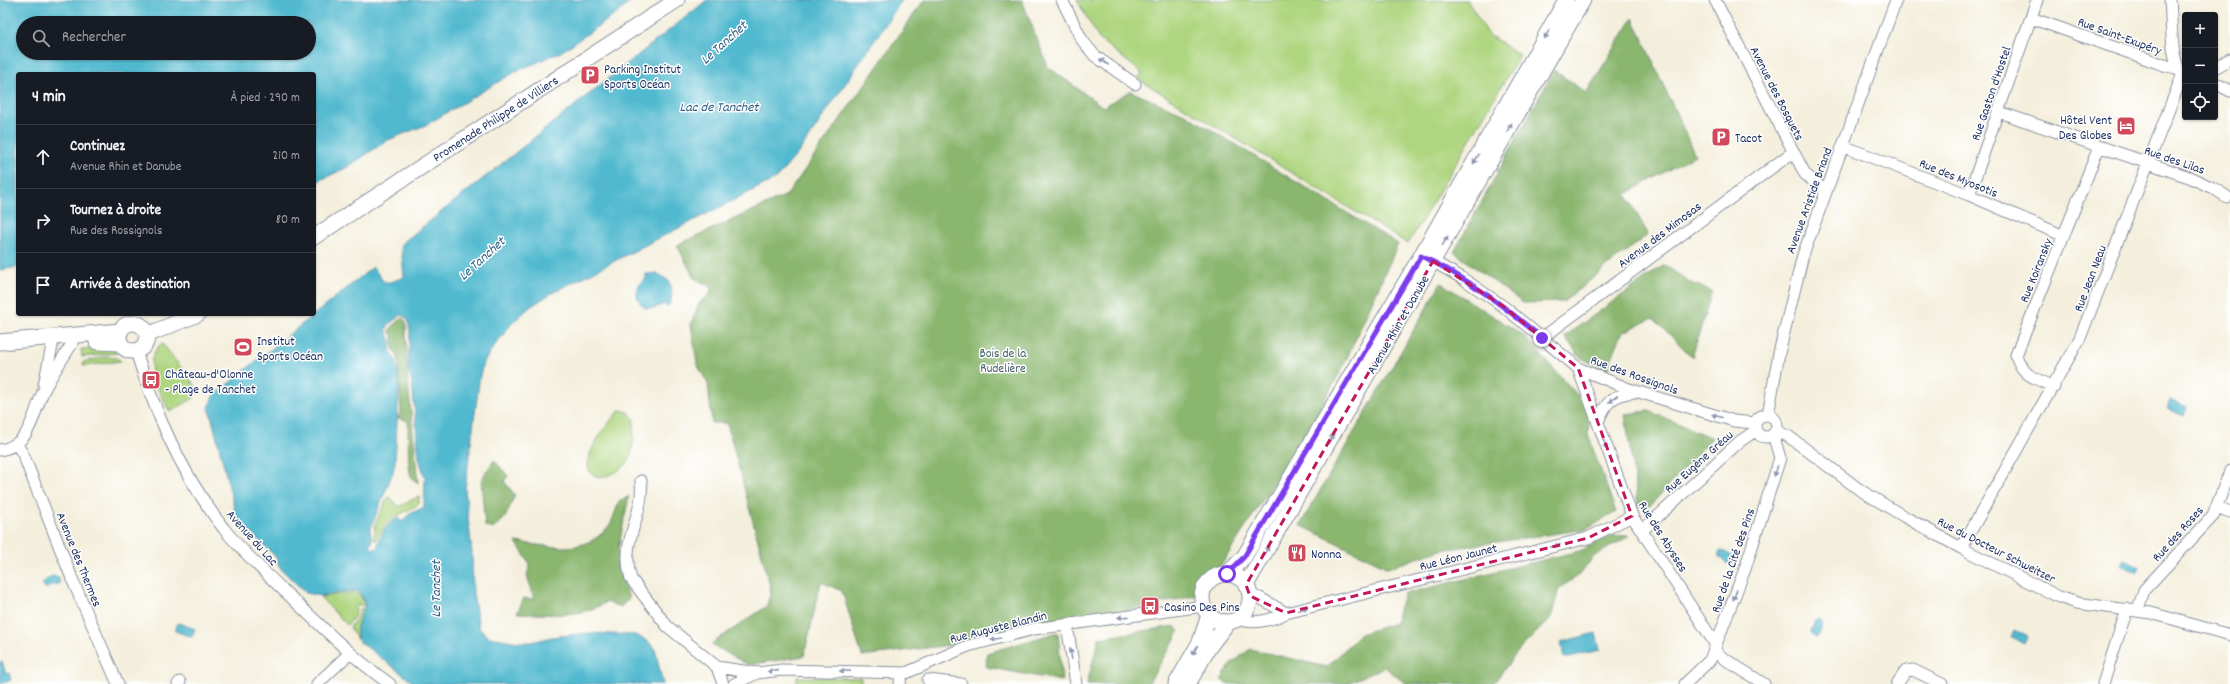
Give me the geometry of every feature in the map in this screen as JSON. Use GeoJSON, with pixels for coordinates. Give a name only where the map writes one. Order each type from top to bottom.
{"type":"FeatureCollection","features":[{"type":"Feature","properties":{"kind":"street","name":"Promenade Philippe de Villiers"},"geometry":{"type":"LineString","coordinates":[[316,236],[677,0]]}},
{"type":"Feature","properties":{"kind":"street"},"geometry":{"type":"LineString","coordinates":[[1062,0],[1082,40],[1095,56],[1136,84]]}},
{"type":"Feature","properties":{"kind":"street","name":"Avenue Rhin et Danube"},"geometry":{"type":"LineString","coordinates":[[1248,590],[1566,0]]}},
{"type":"Feature","properties":{"kind":"street","name":"Avenue Rhin et Danube"},"geometry":{"type":"LineString","coordinates":[[1227,574],[1244,557],[1427,258],[1582,0]]}},
{"type":"Feature","properties":{"kind":"street","name":"Avenue des Bosquets"},"geometry":{"type":"LineString","coordinates":[[1716,0],[1805,174],[1825,190]]}},
{"type":"Feature","properties":{"kind":"street","name":"Avenue Aristide Briand"},"geometry":{"type":"LineString","coordinates":[[1768,415],[1790,302],[1803,255],[1825,190],[1843,146],[1896,0]]}},
{"type":"Feature","properties":{"kind":"street","name":"Rue Gaston d'Hostel"},"geometry":{"type":"LineString","coordinates":[[1969,196],[2037,0]]}},
{"type":"Feature","properties":{"kind":"street","name":"Rue Jean Neau"},"geometry":{"type":"LineString","coordinates":[[1961,548],[2054,387],[2080,338],[2148,164],[2181,73],[2170,0]]}},
{"type":"Feature","properties":{"kind":"street","name":"Rue Saint-Exupéry"},"geometry":{"type":"LineString","coordinates":[[2032,18],[2167,66],[2181,73]]}},
{"type":"Feature","properties":{"kind":"street"},"geometry":{"type":"LineString","coordinates":[[2218,66],[2230,59]]}},
{"type":"Feature","properties":{"kind":"street"},"geometry":{"type":"LineString","coordinates":[[2217,84],[2230,91]]}},
{"type":"Feature","properties":{"kind":"street","name":"Rue des Lilas"},"geometry":{"type":"LineString","coordinates":[[1999,112],[2189,177],[2213,188],[2227,197]]}},
{"type":"Feature","properties":{"kind":"street","name":"Rue des Myosotis"},"geometry":{"type":"LineString","coordinates":[[1843,146],[1969,196],[2064,236]]}},
{"type":"Feature","properties":{"kind":"street","name":"Rue Koiransky"},"geometry":{"type":"LineString","coordinates":[[2054,387],[2025,373],[2020,367],[2016,355],[2099,147]]}},
{"type":"Feature","properties":{"kind":"street","name":"Avenue des Mimosas"},"geometry":{"type":"LineString","coordinates":[[1542,338],[1793,152]]}},
{"type":"Feature","properties":{"kind":"street","name":"Rue des Rossignols"},"geometry":{"type":"LineString","coordinates":[[1427,258],[1462,278],[1503,306],[1578,368],[1639,392],[1755,427]]}},
{"type":"Feature","properties":{"kind":"street"},"geometry":{"type":"LineString","coordinates":[[143,330],[172,316]]}},
{"type":"Feature","properties":{"kind":"street"},"geometry":{"type":"LineString","coordinates":[[121,337],[129,324],[143,330],[191,316]]}},
{"type":"Feature","properties":{"kind":"street"},"geometry":{"type":"LineString","coordinates":[[121,337],[127,350],[136,350],[144,345],[143,330]]}},
{"type":"Feature","properties":{"kind":"street"},"geometry":{"type":"LineString","coordinates":[[0,342],[121,337]]}},
{"type":"Feature","properties":{"kind":"street"},"geometry":{"type":"LineString","coordinates":[[0,347],[53,341],[72,344],[121,337]]}},
{"type":"Feature","properties":{"kind":"street"},"geometry":{"type":"LineString","coordinates":[[0,450],[17,445],[33,423],[43,392],[53,341]]}},
{"type":"Feature","properties":{"kind":"street"},"geometry":{"type":"LineString","coordinates":[[43,392],[72,344]]}},
{"type":"Feature","properties":{"kind":"street","name":"Avenue du Lac"},"geometry":{"type":"LineString","coordinates":[[136,350],[140,366],[169,439],[194,484],[224,530],[275,582],[350,654],[390,684]]}},
{"type":"Feature","properties":{"kind":"street","name":"Rue des Abysses"},"geometry":{"type":"LineString","coordinates":[[1578,368],[1632,516],[1643,530],[1720,656],[1764,684]]}},
{"type":"Feature","properties":{"kind":"street"},"geometry":{"type":"LineString","coordinates":[[1598,422],[1602,410],[1610,401],[1622,393],[1639,392]]}},
{"type":"Feature","properties":{"kind":"street"},"geometry":{"type":"LineString","coordinates":[[1768,415],[1776,421],[1774,433],[1764,437],[1755,427],[1762,416],[1768,415]]}},
{"type":"Feature","properties":{"kind":"street","name":"Rue Eugène Gréau"},"geometry":{"type":"LineString","coordinates":[[1643,530],[1755,427]]}},
{"type":"Feature","properties":{"kind":"street","name":"Rue du Docteur Schweitzer"},"geometry":{"type":"LineString","coordinates":[[1774,433],[1788,436],[1860,490],[1961,548],[2059,597],[2077,603],[2133,610],[2230,635]]}},
{"type":"Feature","properties":{"kind":"street","name":"Rue de la Cité des Pins"},"geometry":{"type":"LineString","coordinates":[[1685,684],[1701,670],[1716,648],[1745,569],[1780,458],[1774,433]]}},
{"type":"Feature","properties":{"kind":"street","name":"Avenue des Thermes"},"geometry":{"type":"LineString","coordinates":[[17,445],[23,454],[73,581],[118,684]]}},
{"type":"Feature","properties":{"kind":"street","name":"Rue des Roses"},"geometry":{"type":"LineString","coordinates":[[2103,684],[2133,610],[2144,590],[2206,525],[2217,506],[2230,471]]}},
{"type":"Feature","properties":{"kind":"street"},"geometry":{"type":"LineString","coordinates":[[641,481],[643,495],[630,534],[628,550],[628,570],[631,579],[667,626],[717,668],[722,684]]}},
{"type":"Feature","properties":{"kind":"street"},"geometry":{"type":"LineString","coordinates":[[2217,506],[2230,512]]}},
{"type":"Feature","properties":{"kind":"street","name":"Rue Léon Jaunet"},"geometry":{"type":"LineString","coordinates":[[1234,621],[1248,623],[1275,618],[1286,613],[1588,538],[1632,516]]}},
{"type":"Feature","properties":{"kind":"street"},"geometry":{"type":"LineString","coordinates":[[1176,684],[1200,642],[1206,610],[1203,594],[1206,586],[1215,577],[1227,574],[1235,576],[1248,590],[1286,613]]}},
{"type":"Feature","properties":{"kind":"street"},"geometry":{"type":"LineString","coordinates":[[1188,684],[1209,648],[1249,607],[1248,590]]}},
{"type":"Feature","properties":{"kind":"street"},"geometry":{"type":"LineString","coordinates":[[1206,610],[1221,622],[1234,621]]}},
{"type":"Feature","properties":{"kind":"street","name":"Rue Auguste Blandin"},"geometry":{"type":"LineString","coordinates":[[734,684],[757,673],[782,670],[900,679],[917,668],[968,646],[1034,629],[1067,624],[1206,610]]}},
{"type":"Feature","properties":{"kind":"street"},"geometry":{"type":"LineString","coordinates":[[1067,624],[1076,684]]}},
{"type":"Feature","properties":{"kind":"street"},"geometry":{"type":"LineString","coordinates":[[317,684],[350,654]]}},
{"type":"Feature","properties":{"kind":"street"},"geometry":{"type":"LineString","coordinates":[[717,668],[757,673]]}},
{"type":"Feature","properties":{"kind":"street"},"geometry":{"type":"LineString","coordinates":[[917,668],[925,674],[928,682],[961,684]]}},
{"type":"Feature","properties":{"kind":"street"},"geometry":{"type":"LineString","coordinates":[[1699,684],[1701,670]]}},
{"type":"Feature","properties":{"kind":"street"},"geometry":{"type":"LineString","coordinates":[[1897,684],[1906,671],[1913,670],[1942,684]]}},
{"type":"Feature","properties":{"kind":"highlighted area"},"geometry":{"type":"Polygon","coordinates":[[[1433,261],[1503,306],[1578,368],[1632,516],[1588,538],[1286,613],[1250,596],[1246,585],[1433,261]]]}},
{"type":"Feature","properties":{"kind":"green space","name":"Bois de la Rudelière"},"geometry":{"type":"Polygon","coordinates":[[[924,0],[1022,0],[1048,67],[1103,107],[1130,91],[1187,115],[1398,244],[1343,367],[1305,434],[1203,594],[992,640],[862,656],[842,591],[821,582],[804,656],[748,665],[711,644],[767,606],[771,590],[727,423],[712,423],[708,384],[697,364],[691,324],[699,303],[710,294],[711,287],[694,278],[677,245],[787,195],[924,0]]]}},
{"type":"Feature","properties":{"kind":"green space"},"geometry":{"type":"Polygon","coordinates":[[[1077,0],[1467,0],[1489,35],[1520,55],[1408,244],[1138,79],[1142,73],[1099,39],[1077,0]]]}},
{"type":"Feature","properties":{"kind":"green space"},"geometry":{"type":"Polygon","coordinates":[[[1633,18],[1695,155],[1626,194],[1648,234],[1563,302],[1523,303],[1454,252],[1554,70],[1586,93],[1633,18]]]}},
{"type":"Feature","properties":{"kind":"green space"},"geometry":{"type":"Polygon","coordinates":[[[1664,265],[1693,284],[1712,291],[1692,357],[1653,318],[1622,333],[1607,370],[1579,357],[1565,336],[1664,265]]]}},
{"type":"Feature","properties":{"kind":"green space"},"geometry":{"type":"Polygon","coordinates":[[[1441,283],[1523,335],[1590,409],[1588,435],[1616,512],[1587,529],[1441,550],[1388,568],[1300,525],[1441,283]]]}},
{"type":"Feature","properties":{"kind":"green space"},"geometry":{"type":"Polygon","coordinates":[[[402,318],[406,321],[407,372],[418,483],[412,478],[409,467],[408,421],[398,418],[401,412],[398,358],[393,349],[393,337],[389,330],[402,318]]]}},
{"type":"Feature","properties":{"kind":"green space"},"geometry":{"type":"Polygon","coordinates":[[[162,343],[196,387],[194,398],[170,412],[153,377],[152,359],[155,351],[162,343]]]}},
{"type":"Feature","properties":{"kind":"green space"},"geometry":{"type":"Polygon","coordinates":[[[107,348],[117,351],[117,353],[82,357],[81,349],[107,348]]]}},
{"type":"Feature","properties":{"kind":"green space"},"geometry":{"type":"Polygon","coordinates":[[[105,357],[117,358],[121,361],[83,366],[83,362],[105,357]]]}},
{"type":"Feature","properties":{"kind":"green space"},"geometry":{"type":"Polygon","coordinates":[[[620,410],[628,412],[634,419],[633,444],[630,459],[624,467],[613,474],[607,476],[595,476],[591,473],[588,467],[592,450],[609,422],[620,410]]]}},
{"type":"Feature","properties":{"kind":"green space"},"geometry":{"type":"Polygon","coordinates":[[[1649,411],[1712,438],[1648,508],[1638,506],[1625,414],[1649,411]]]}},
{"type":"Feature","properties":{"kind":"green space"},"geometry":{"type":"Polygon","coordinates":[[[494,460],[508,476],[504,481],[515,495],[505,518],[493,529],[485,526],[481,480],[494,460]]]}},
{"type":"Feature","properties":{"kind":"green space"},"geometry":{"type":"Polygon","coordinates":[[[419,496],[419,504],[390,521],[385,526],[377,540],[374,539],[375,524],[387,499],[390,497],[399,507],[419,496]]]}},
{"type":"Feature","properties":{"kind":"green space"},"geometry":{"type":"Polygon","coordinates":[[[629,496],[618,550],[619,571],[629,598],[621,607],[606,602],[585,611],[574,613],[517,613],[524,598],[534,599],[527,575],[530,564],[516,542],[553,547],[565,547],[577,546],[588,542],[599,536],[608,527],[619,502],[629,496]]]}},
{"type":"Feature","properties":{"kind":"green space"},"geometry":{"type":"Polygon","coordinates":[[[1612,535],[1629,536],[1593,557],[1580,575],[1559,588],[1551,618],[1520,649],[1493,684],[1406,684],[1385,667],[1346,684],[1229,684],[1221,680],[1231,664],[1250,649],[1327,667],[1360,634],[1395,623],[1404,594],[1579,551],[1612,535]]]}},
{"type":"Feature","properties":{"kind":"green space"},"geometry":{"type":"Polygon","coordinates":[[[356,592],[360,595],[365,606],[357,605],[355,616],[347,625],[320,597],[356,592]]]}},
{"type":"Feature","properties":{"kind":"green space"},"geometry":{"type":"Polygon","coordinates":[[[360,609],[364,609],[357,626],[357,640],[350,627],[358,616],[360,609]]]}},
{"type":"Feature","properties":{"kind":"green space"},"geometry":{"type":"Polygon","coordinates":[[[1175,626],[1179,632],[1148,684],[1087,684],[1099,638],[1175,626]]]}},
{"type":"Feature","properties":{"kind":"green space"},"geometry":{"type":"Polygon","coordinates":[[[1058,632],[1062,681],[986,667],[987,653],[1058,632]]]}},
{"type":"Feature","properties":{"kind":"green space"},"geometry":{"type":"Polygon","coordinates":[[[797,677],[861,678],[861,684],[797,684],[797,677]]]}},
{"type":"Feature","properties":{"kind":"water"},"geometry":{"type":"Polygon","coordinates":[[[0,0],[632,0],[619,12],[561,52],[515,72],[426,125],[388,140],[346,168],[316,182],[316,72],[16,72],[16,267],[0,270],[0,0]]]}},
{"type":"Feature","properties":{"kind":"water","name":"Lac de Tanchet"},"geometry":{"type":"Polygon","coordinates":[[[707,0],[902,0],[799,152],[777,178],[550,294],[530,307],[513,322],[492,349],[483,364],[480,375],[465,489],[472,552],[473,594],[479,628],[489,637],[519,642],[532,642],[552,637],[590,633],[636,635],[649,642],[655,649],[663,684],[415,684],[359,641],[357,636],[357,628],[365,605],[361,594],[356,590],[320,596],[306,593],[279,567],[276,557],[237,519],[209,407],[213,396],[312,316],[316,316],[316,313],[373,267],[384,282],[391,282],[404,277],[401,244],[707,0]],[[401,315],[389,324],[386,330],[391,341],[390,351],[396,361],[399,387],[395,462],[393,472],[370,530],[372,539],[370,546],[373,549],[377,548],[382,534],[390,523],[398,518],[402,522],[408,515],[424,507],[425,478],[419,458],[412,382],[408,370],[410,332],[408,319],[401,315]]]}},
{"type":"Feature","properties":{"kind":"water"},"geometry":{"type":"Polygon","coordinates":[[[657,273],[669,281],[672,291],[671,301],[667,307],[664,304],[655,308],[645,308],[637,297],[639,285],[646,279],[646,274],[657,273]]]}},
{"type":"Feature","properties":{"kind":"water"},"geometry":{"type":"Polygon","coordinates":[[[2170,399],[2187,407],[2184,416],[2167,409],[2170,399]]]}},
{"type":"Feature","properties":{"kind":"water"},"geometry":{"type":"Polygon","coordinates":[[[1723,551],[1732,556],[1734,564],[1726,563],[1719,557],[1719,552],[1723,551]]]}},
{"type":"Feature","properties":{"kind":"water"},"geometry":{"type":"Polygon","coordinates":[[[2124,559],[2140,567],[2137,573],[2121,565],[2124,559]]]}},
{"type":"Feature","properties":{"kind":"water"},"geometry":{"type":"Polygon","coordinates":[[[52,576],[59,577],[59,584],[51,585],[47,589],[41,584],[52,576]]]}},
{"type":"Feature","properties":{"kind":"water"},"geometry":{"type":"Polygon","coordinates":[[[1819,619],[1823,624],[1819,635],[1815,637],[1811,632],[1815,621],[1819,619]]]}},
{"type":"Feature","properties":{"kind":"water"},"geometry":{"type":"Polygon","coordinates":[[[178,623],[195,629],[192,637],[175,631],[178,623]]]}},
{"type":"Feature","properties":{"kind":"water"},"geometry":{"type":"Polygon","coordinates":[[[2014,630],[2028,637],[2025,644],[2011,637],[2014,630]]]}},
{"type":"Feature","properties":{"kind":"water"},"geometry":{"type":"Polygon","coordinates":[[[1596,633],[1600,650],[1564,658],[1561,642],[1596,633]]]}},
{"type":"Feature","properties":{"kind":"water"},"geometry":{"type":"Polygon","coordinates":[[[2,661],[6,674],[9,673],[11,680],[1,684],[0,662],[2,661]]]}},
{"type":"Feature","properties":{"kind":"place","name":"Parking Institut Sports Océan"},"geometry":{"type":"Point","coordinates":[590,75]}},
{"type":"Feature","properties":{"kind":"place","name":"Hôtel Vent Des Globes"},"geometry":{"type":"Point","coordinates":[2126,126]}},
{"type":"Feature","properties":{"kind":"place","name":"Tacot"},"geometry":{"type":"Point","coordinates":[1721,137]}},
{"type":"Feature","properties":{"kind":"place","name":"Institut Sports Océan"},"geometry":{"type":"Point","coordinates":[243,347]}},
{"type":"Feature","properties":{"kind":"place","name":"Château-d'Olonne - Plage de Tanchet"},"geometry":{"type":"Point","coordinates":[151,380]}},
{"type":"Feature","properties":{"kind":"place","name":"Nonna"},"geometry":{"type":"Point","coordinates":[1297,553]}},
{"type":"Feature","properties":{"kind":"place","name":"Casino Des Pins"},"geometry":{"type":"Point","coordinates":[1150,606]}},
{"type":"Feature","properties":{"kind":"route"},"geometry":{"type":"LineString","coordinates":[[1227,574],[1233,570],[1244,557],[1421,256],[1433,261],[1462,278],[1503,306],[1542,338]]}},
{"type":"Feature","properties":{"kind":"water label","name":"Le Tanchet"},"geometry":{"type":"Point","coordinates":[723,42]}},
{"type":"Feature","properties":{"kind":"water label","name":"Le Tanchet"},"geometry":{"type":"Point","coordinates":[481,258]}},
{"type":"Feature","properties":{"kind":"water label","name":"Le Tanchet"},"geometry":{"type":"Point","coordinates":[435,589]}}]}
